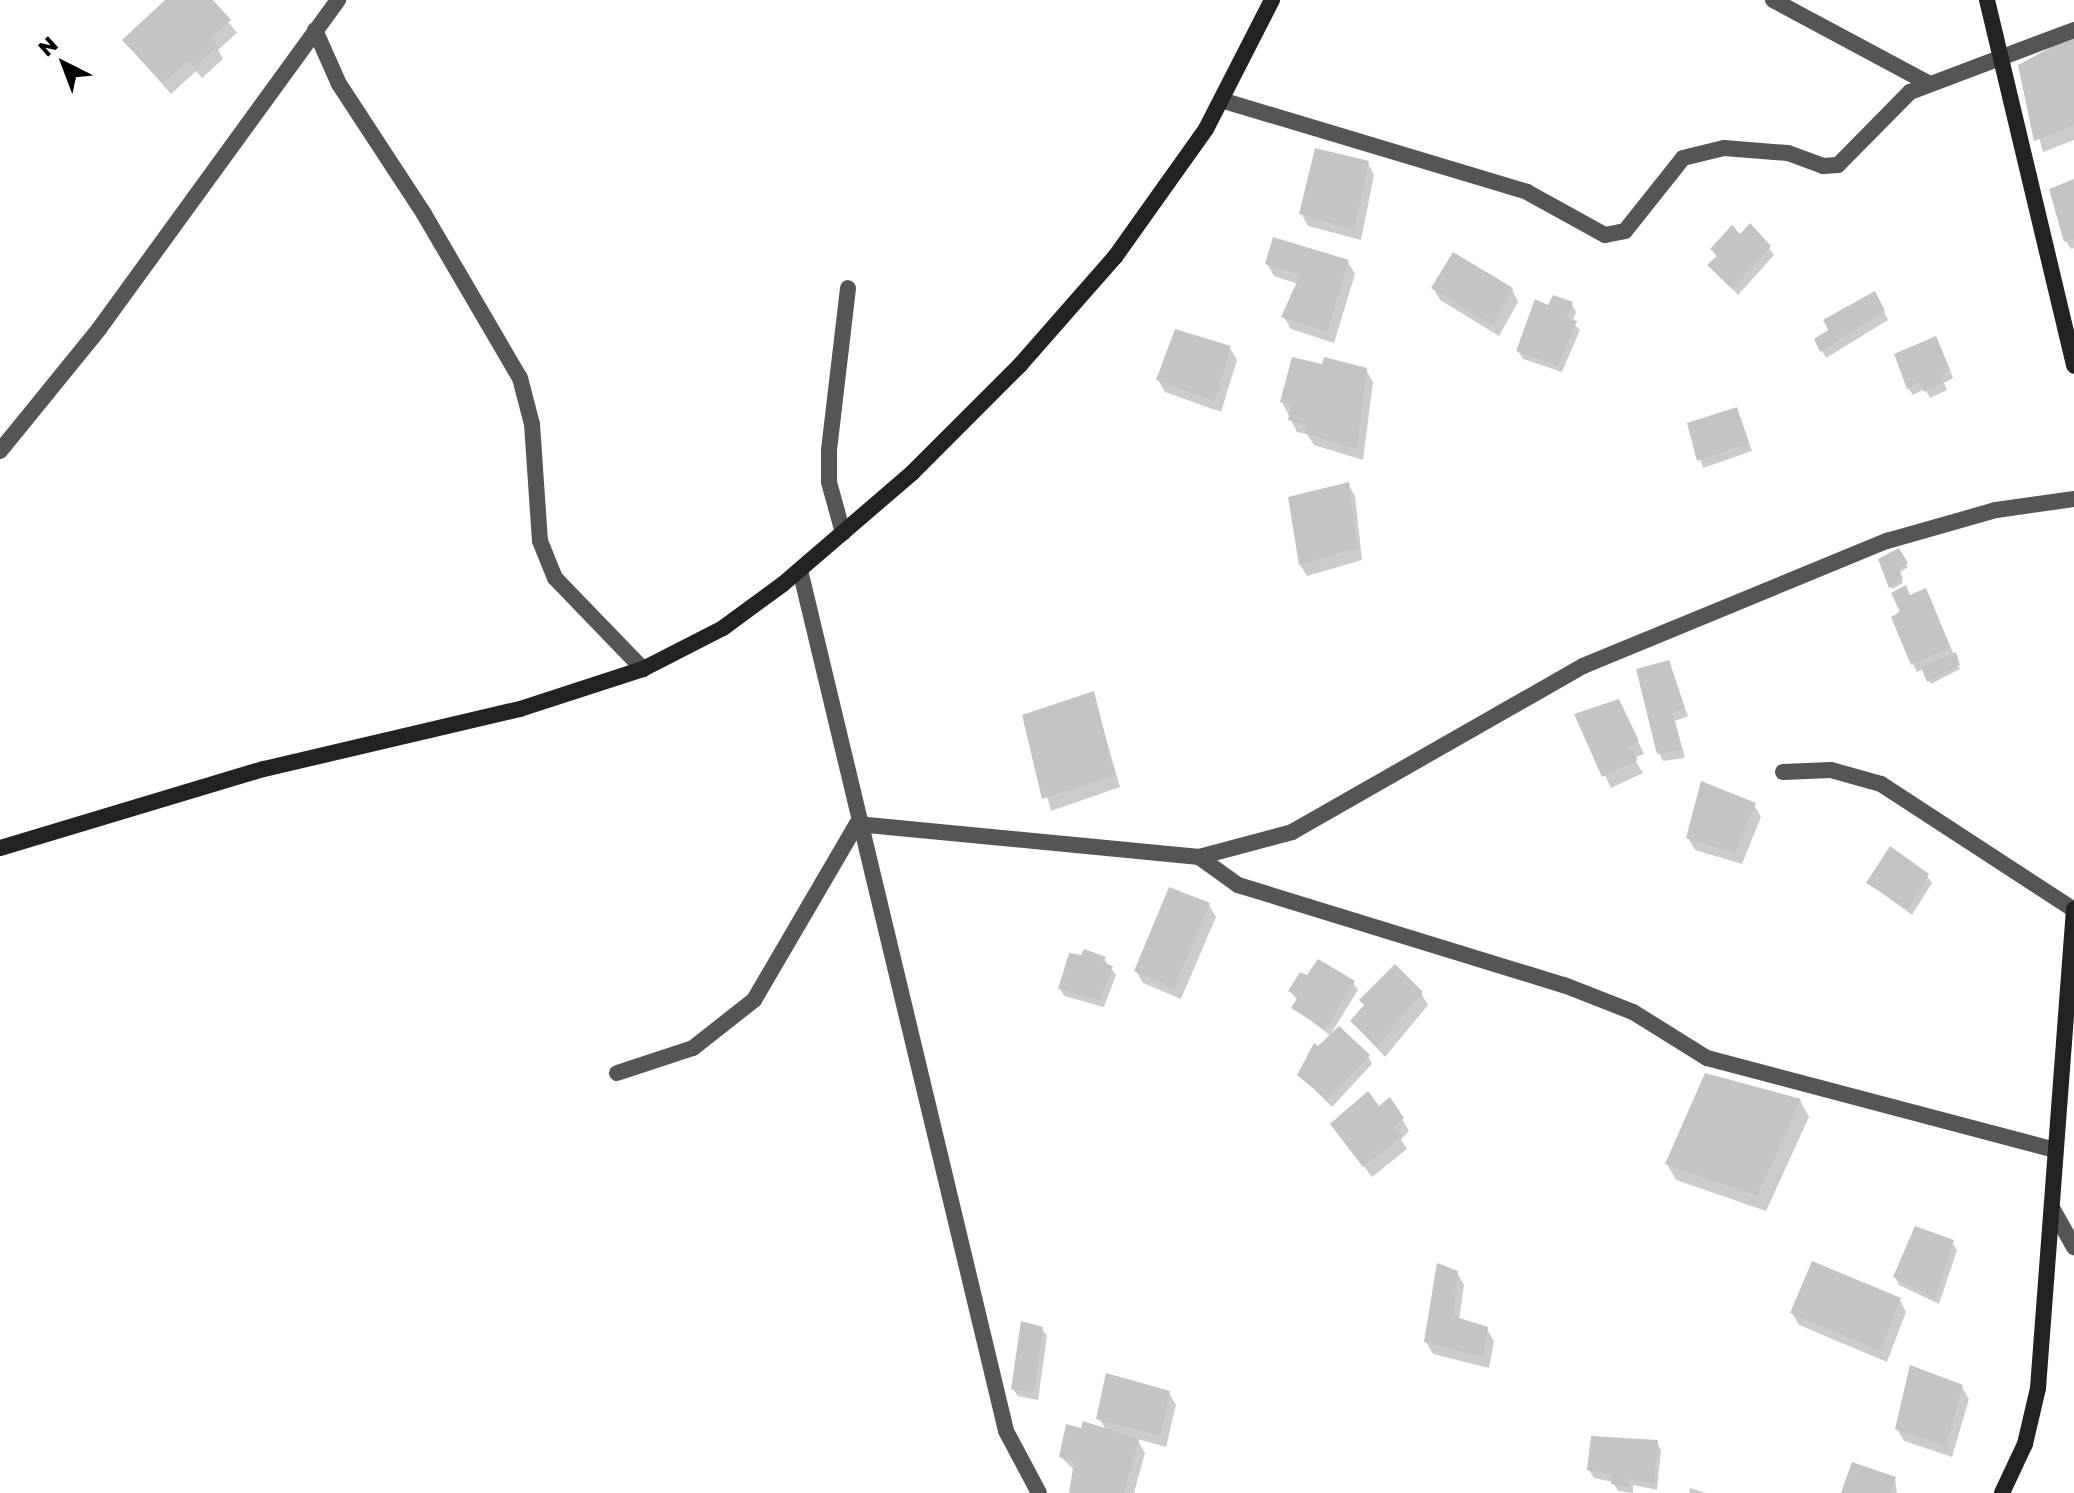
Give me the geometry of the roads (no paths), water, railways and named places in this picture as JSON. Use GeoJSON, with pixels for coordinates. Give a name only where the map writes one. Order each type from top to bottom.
{"type":"FeatureCollection","features":[{"type":"Feature","properties":{"kind":"street"},"geometry":{"type":"LineString","coordinates":[[0,451],[99,329],[338,0]]}},
{"type":"Feature","properties":{"kind":"street"},"geometry":{"type":"LineString","coordinates":[[0,848],[264,769],[520,709],[643,669],[723,628],[843,533],[1020,365],[1115,257],[1221,100],[1272,0]]}},
{"type":"Feature","properties":{"kind":"street"},"geometry":{"type":"LineString","coordinates":[[1773,0],[1928,83]]}},
{"type":"Feature","properties":{"kind":"street"},"geometry":{"type":"LineString","coordinates":[[1987,0],[2074,366]]}},
{"type":"Feature","properties":{"kind":"street"},"geometry":{"type":"LineString","coordinates":[[315,30],[339,84],[424,214],[520,378],[532,424],[540,541],[555,578],[643,669]]}},
{"type":"Feature","properties":{"kind":"street"},"geometry":{"type":"LineString","coordinates":[[1221,100],[1513,187],[1605,235],[1625,231],[1683,158],[1724,148],[1788,153],[1823,166],[1838,165],[1852,157],[1890,110],[1928,83],[2074,30]]}},
{"type":"Feature","properties":{"kind":"street"},"geometry":{"type":"LineString","coordinates":[[843,533],[829,482],[829,450],[848,288]]}},
{"type":"Feature","properties":{"kind":"street"},"geometry":{"type":"LineString","coordinates":[[857,824],[1199,857],[1292,832],[1583,666],[1887,541],[1996,510],[2074,499]]}},
{"type":"Feature","properties":{"kind":"street"},"geometry":{"type":"LineString","coordinates":[[800,570],[857,824],[961,1230],[1006,1431],[1039,1493]]}},
{"type":"Feature","properties":{"kind":"street"},"geometry":{"type":"LineString","coordinates":[[1783,772],[1831,770],[1881,784],[2074,910],[2038,1388],[2025,1444],[2002,1493]]}},
{"type":"Feature","properties":{"kind":"street"},"geometry":{"type":"LineString","coordinates":[[617,1073],[693,1048],[754,1000],[857,824]]}},
{"type":"Feature","properties":{"kind":"street"},"geometry":{"type":"LineString","coordinates":[[1199,857],[1238,885],[1564,985],[1633,1012],[1707,1058],[2055,1150]]}},
{"type":"Feature","properties":{"kind":"street"},"geometry":{"type":"LineString","coordinates":[[2052,1208],[2074,1247]]}}]}
